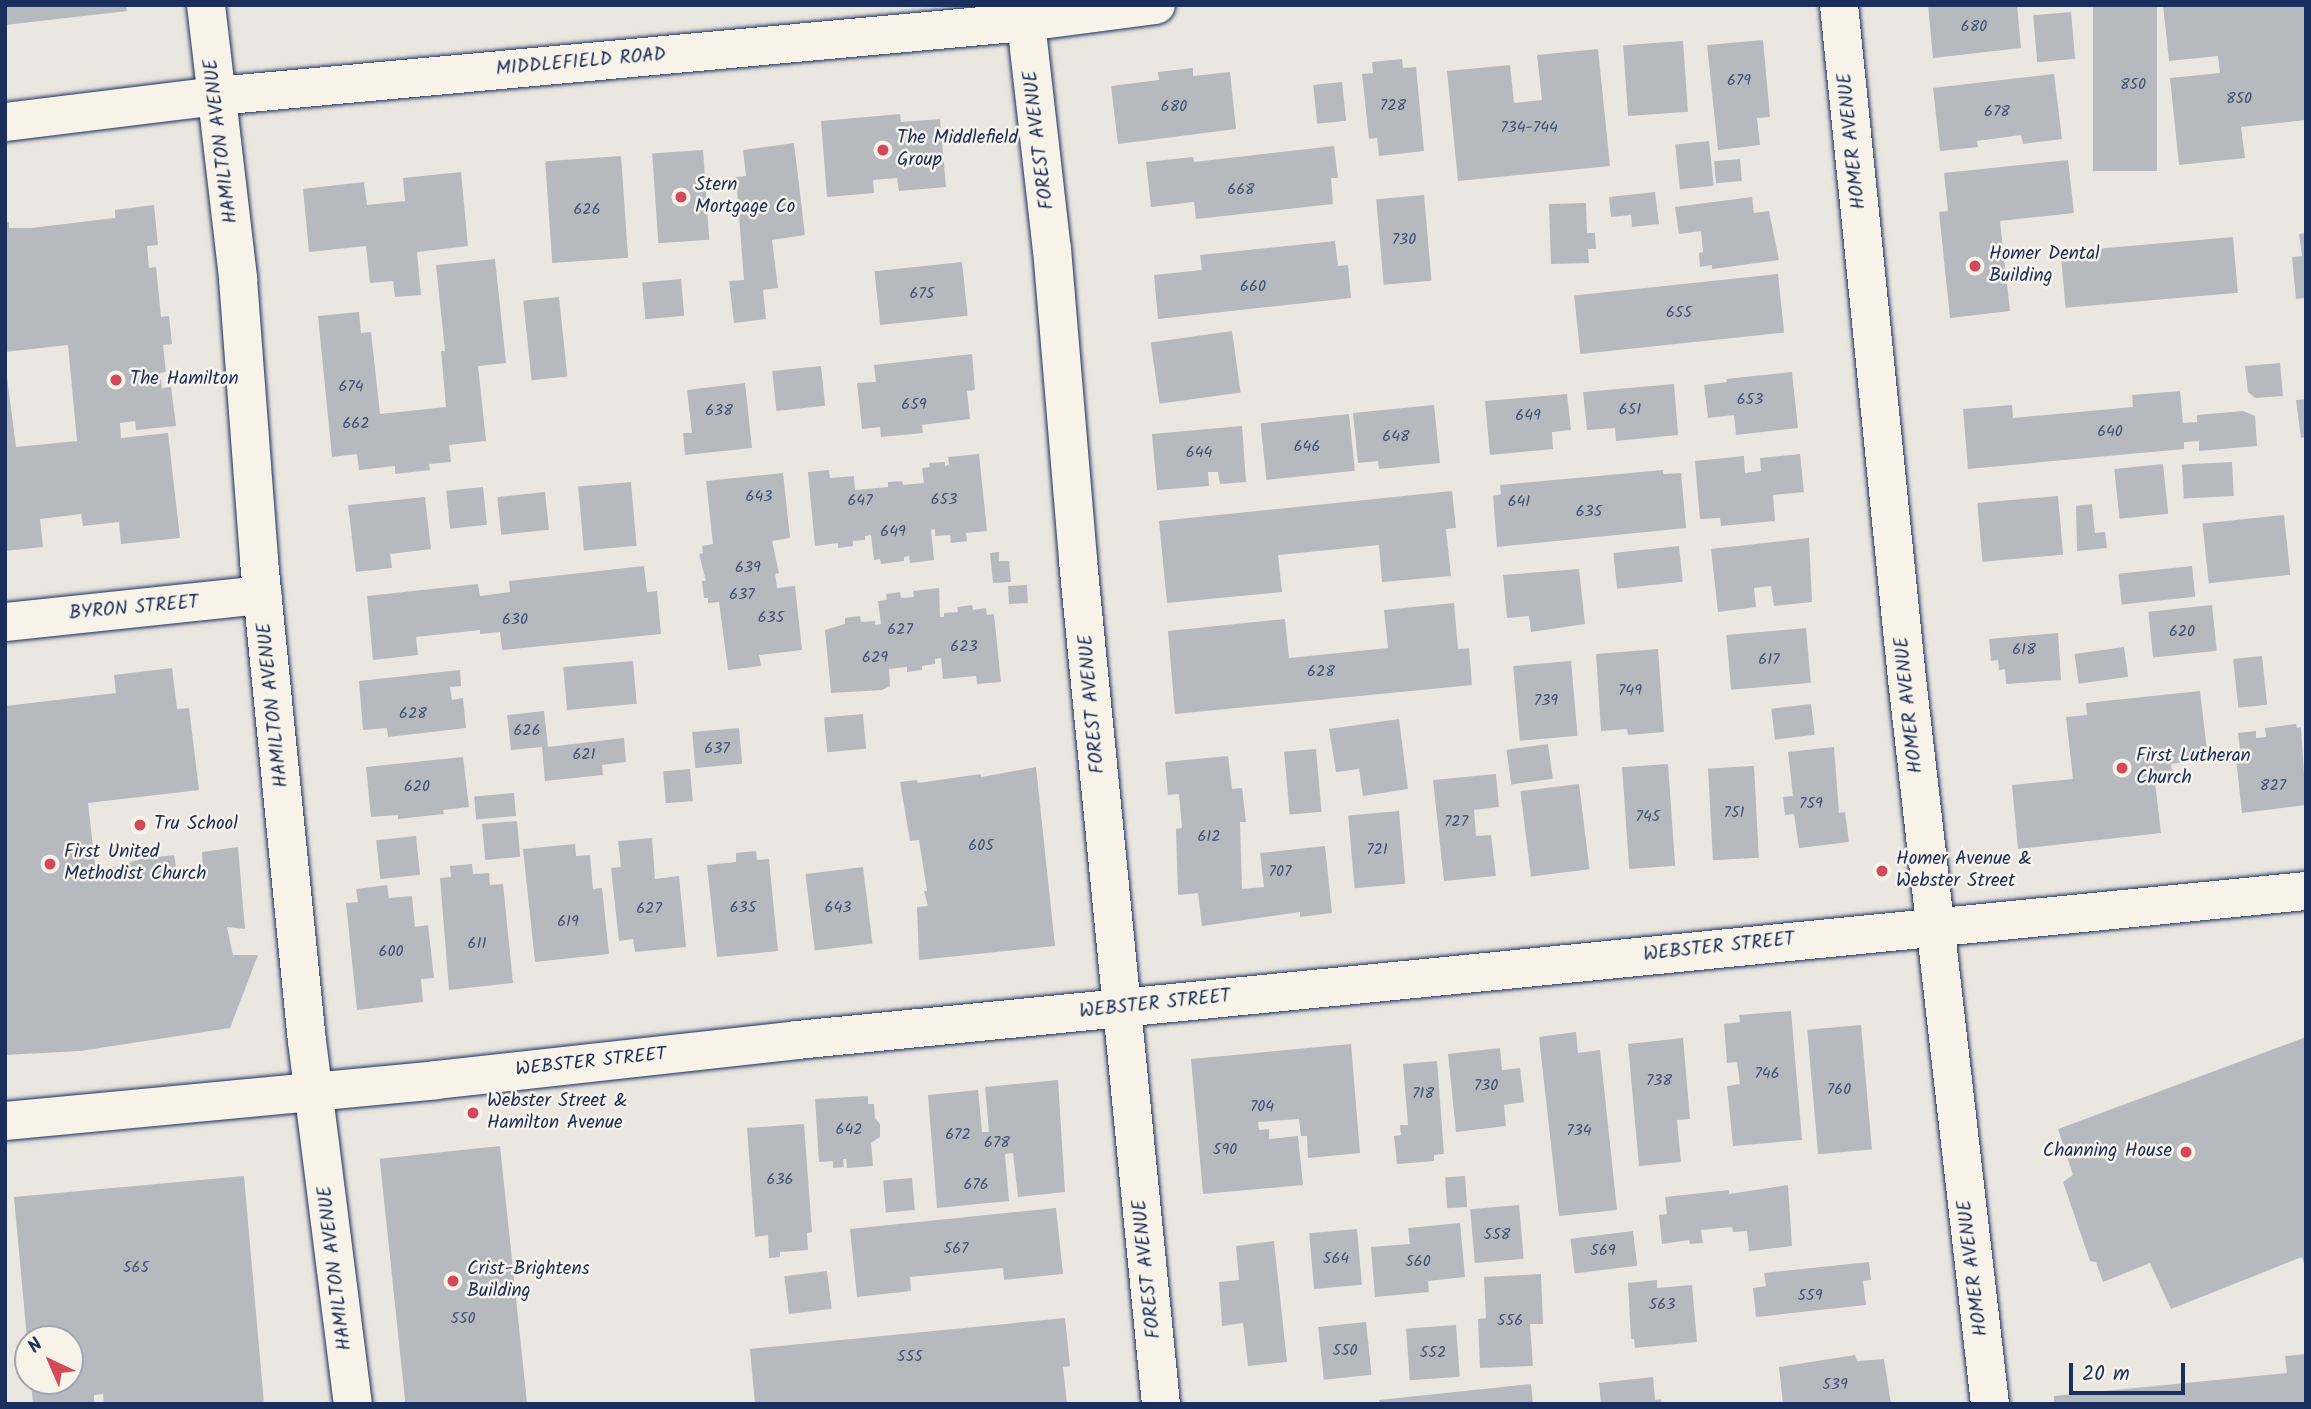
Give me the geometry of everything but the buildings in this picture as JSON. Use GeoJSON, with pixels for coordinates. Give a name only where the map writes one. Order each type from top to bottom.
{"type":"FeatureCollection","features":[{"type":"Feature","properties":{"kind":"street","name":"HAMILTON AVENUE"},"geometry":{"type":"LineString","coordinates":[[206,5],[238,279],[263,595],[313,1090],[353,1404]]}},
{"type":"Feature","properties":{"kind":"street","name":"MIDDLEFIELD ROAD"},"geometry":{"type":"LineString","coordinates":[[5,122],[217,96],[1025,13],[1156,5]]}},
{"type":"Feature","properties":{"kind":"street","name":"HOMER AVENUE"},"geometry":{"type":"LineString","coordinates":[[1839,5],[1907,679],[1990,1404]]}},
{"type":"Feature","properties":{"kind":"street","name":"FOREST AVENUE"},"geometry":{"type":"LineString","coordinates":[[1025,13],[1052,249],[1078,561],[1161,1404]]}},
{"type":"Feature","properties":{"kind":"street","name":"BYRON STREET"},"geometry":{"type":"LineString","coordinates":[[5,622],[263,595]]}},
{"type":"Feature","properties":{"kind":"street","name":"WEBSTER STREET"},"geometry":{"type":"LineString","coordinates":[[5,1121],[2306,891]]}},
{"type":"Feature","properties":{"kind":"place","name":"The Middlefield Group"},"geometry":{"type":"Point","coordinates":[883,150]}},
{"type":"Feature","properties":{"kind":"place","name":"Stern Mortgage Co"},"geometry":{"type":"Point","coordinates":[681,197]}},
{"type":"Feature","properties":{"kind":"place","name":"Homer Dental Building"},"geometry":{"type":"Point","coordinates":[1975,266]}},
{"type":"Feature","properties":{"kind":"place","name":"The Hamilton"},"geometry":{"type":"Point","coordinates":[116,380]}},
{"type":"Feature","properties":{"kind":"place","name":"First Lutheran Church"},"geometry":{"type":"Point","coordinates":[2122,768]}},
{"type":"Feature","properties":{"kind":"place","name":"Tru School"},"geometry":{"type":"Point","coordinates":[140,825]}},
{"type":"Feature","properties":{"kind":"place","name":"First United Methodist Church"},"geometry":{"type":"Point","coordinates":[50,864]}},
{"type":"Feature","properties":{"kind":"place","name":"Homer Avenue & Webster Street"},"geometry":{"type":"Point","coordinates":[1882,871]}},
{"type":"Feature","properties":{"kind":"place","name":"Webster Street & Hamilton Avenue"},"geometry":{"type":"Point","coordinates":[473,1113]}},
{"type":"Feature","properties":{"kind":"place","name":"Channing House"},"geometry":{"type":"Point","coordinates":[2186,1152]}},
{"type":"Feature","properties":{"kind":"place","name":"Crist-Brightens Building"},"geometry":{"type":"Point","coordinates":[453,1281]}}]}
